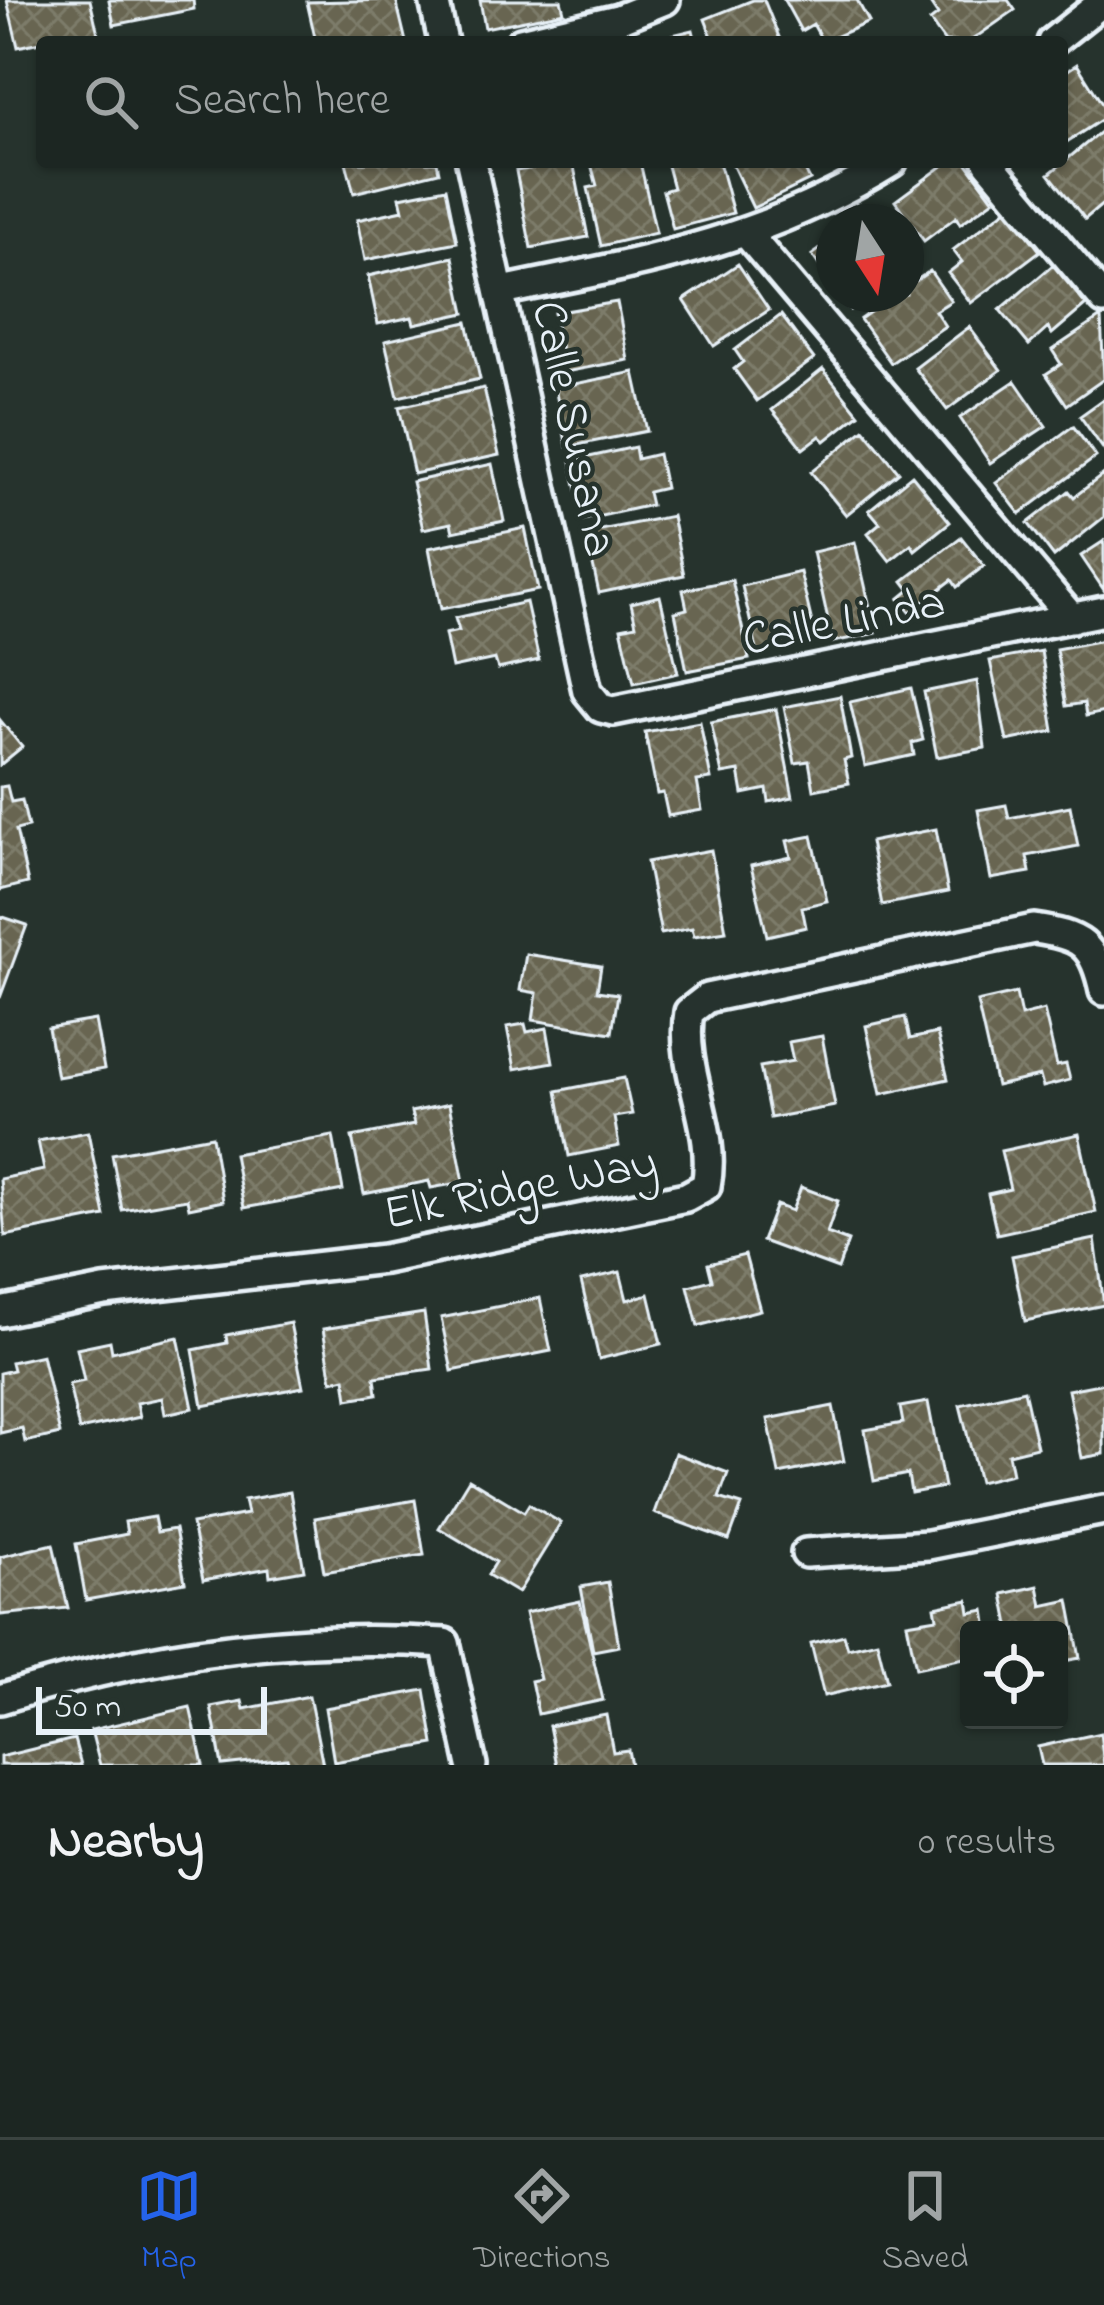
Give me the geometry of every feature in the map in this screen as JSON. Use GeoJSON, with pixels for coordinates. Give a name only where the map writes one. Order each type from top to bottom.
{"type":"FeatureCollection","features":[{"type":"Feature","properties":{"kind":"street"},"geometry":{"type":"LineString","coordinates":[[434,0],[442,36]]}},
{"type":"Feature","properties":{"kind":"street"},"geometry":{"type":"LineString","coordinates":[[546,36],[618,19],[665,0]]}},
{"type":"Feature","properties":{"kind":"street"},"geometry":{"type":"LineString","coordinates":[[1060,36],[1104,1]]}},
{"type":"Feature","properties":{"kind":"street","name":"Calle Susana"},"geometry":{"type":"LineString","coordinates":[[472,168],[587,691],[601,708]]}},
{"type":"Feature","properties":{"kind":"street"},"geometry":{"type":"LineString","coordinates":[[501,291],[699,250],[748,234],[880,168]]}},
{"type":"Feature","properties":{"kind":"street"},"geometry":{"type":"LineString","coordinates":[[993,168],[1104,300]]}},
{"type":"Feature","properties":{"kind":"street"},"geometry":{"type":"LineString","coordinates":[[748,234],[1072,618]]}},
{"type":"Feature","properties":{"kind":"street","name":"Calle Linda"},"geometry":{"type":"LineString","coordinates":[[601,708],[613,711],[1104,611]]}},
{"type":"Feature","properties":{"kind":"street","name":"Elk Ridge Way"},"geometry":{"type":"LineString","coordinates":[[0,1312],[126,1288],[384,1259],[686,1197],[706,1186],[711,1162],[685,1038],[689,1012],[707,998],[1034,929],[1073,935],[1098,960],[1104,991]]}},
{"type":"Feature","properties":{"kind":"street"},"geometry":{"type":"LineString","coordinates":[[806,1552],[928,1545],[1104,1510]]}},
{"type":"Feature","properties":{"kind":"street"},"geometry":{"type":"LineString","coordinates":[[0,1699],[83,1674],[215,1648],[331,1640],[446,1643],[472,1765]]}},
{"type":"Feature","properties":{"kind":"building"},"geometry":{"type":"Polygon","coordinates":[[[7,0],[90,0],[99,36],[36,36],[36,43],[18,47],[7,0]]]}},
{"type":"Feature","properties":{"kind":"building"},"geometry":{"type":"Polygon","coordinates":[[[109,0],[193,0],[194,9],[114,25],[109,0]]]}},
{"type":"Feature","properties":{"kind":"building"},"geometry":{"type":"Polygon","coordinates":[[[396,0],[405,36],[315,36],[307,2],[396,0]]]}},
{"type":"Feature","properties":{"kind":"building"},"geometry":{"type":"Polygon","coordinates":[[[480,0],[561,0],[564,12],[485,28],[480,0]]]}},
{"type":"Feature","properties":{"kind":"building"},"geometry":{"type":"Polygon","coordinates":[[[764,0],[779,36],[712,36],[705,19],[764,0]]]}},
{"type":"Feature","properties":{"kind":"building"},"geometry":{"type":"Polygon","coordinates":[[[784,0],[857,0],[869,22],[837,36],[820,36],[813,24],[801,31],[784,0]]]}},
{"type":"Feature","properties":{"kind":"building"},"geometry":{"type":"Polygon","coordinates":[[[928,0],[1008,0],[1015,10],[978,36],[941,36],[930,21],[938,15],[928,0]]]}},
{"type":"Feature","properties":{"kind":"building"},"geometry":{"type":"Polygon","coordinates":[[[1077,64],[1104,107],[1104,118],[1068,141],[1068,70],[1077,64]]]}},
{"type":"Feature","properties":{"kind":"building"},"geometry":{"type":"Polygon","coordinates":[[[1104,129],[1104,203],[1085,219],[1049,174],[1068,168],[1068,158],[1104,129]]]}},
{"type":"Feature","properties":{"kind":"building"},"geometry":{"type":"Polygon","coordinates":[[[348,168],[438,168],[439,172],[354,193],[348,168]]]}},
{"type":"Feature","properties":{"kind":"building"},"geometry":{"type":"Polygon","coordinates":[[[574,168],[588,237],[531,248],[516,171],[574,168]]]}},
{"type":"Feature","properties":{"kind":"building"},"geometry":{"type":"Polygon","coordinates":[[[592,168],[641,168],[656,233],[601,246],[588,188],[597,186],[592,168]]]}},
{"type":"Feature","properties":{"kind":"building"},"geometry":{"type":"Polygon","coordinates":[[[668,168],[721,168],[733,213],[673,229],[663,191],[673,188],[668,168]]]}},
{"type":"Feature","properties":{"kind":"building"},"geometry":{"type":"Polygon","coordinates":[[[734,168],[804,168],[810,180],[753,208],[734,168]]]}},
{"type":"Feature","properties":{"kind":"building"},"geometry":{"type":"Polygon","coordinates":[[[940,168],[970,168],[994,200],[960,224],[956,217],[924,241],[924,204],[895,201],[940,168]]]}},
{"type":"Feature","properties":{"kind":"building"},"geometry":{"type":"Polygon","coordinates":[[[446,188],[457,242],[365,260],[357,220],[403,210],[400,197],[446,188]]]}},
{"type":"Feature","properties":{"kind":"building"},"geometry":{"type":"Polygon","coordinates":[[[1008,208],[1040,251],[971,303],[948,273],[962,262],[953,250],[1008,208]]]}},
{"type":"Feature","properties":{"kind":"building"},"geometry":{"type":"Polygon","coordinates":[[[453,257],[465,313],[414,324],[412,317],[378,324],[368,276],[453,257]]]}},
{"type":"Feature","properties":{"kind":"building"},"geometry":{"type":"Polygon","coordinates":[[[738,264],[769,310],[714,346],[684,300],[738,264]]]}},
{"type":"Feature","properties":{"kind":"building"},"geometry":{"type":"Polygon","coordinates":[[[1053,265],[1086,305],[1052,334],[1048,328],[1029,345],[1000,310],[1053,265]]]}},
{"type":"Feature","properties":{"kind":"building"},"geometry":{"type":"Polygon","coordinates":[[[930,271],[951,301],[935,311],[945,326],[891,363],[860,319],[870,312],[924,312],[924,275],[930,271]]]}},
{"type":"Feature","properties":{"kind":"building"},"geometry":{"type":"Polygon","coordinates":[[[617,302],[628,360],[565,372],[554,313],[617,302]]]}},
{"type":"Feature","properties":{"kind":"building"},"geometry":{"type":"Polygon","coordinates":[[[781,315],[814,359],[757,401],[734,369],[743,362],[735,350],[781,315]]]}},
{"type":"Feature","properties":{"kind":"building"},"geometry":{"type":"Polygon","coordinates":[[[1101,317],[1104,379],[1067,405],[1046,374],[1061,364],[1052,350],[1101,317]]]}},
{"type":"Feature","properties":{"kind":"building"},"geometry":{"type":"Polygon","coordinates":[[[467,322],[480,379],[398,397],[385,341],[467,322]]]}},
{"type":"Feature","properties":{"kind":"building"},"geometry":{"type":"Polygon","coordinates":[[[969,327],[1001,370],[947,410],[915,368],[969,327]]]}},
{"type":"Feature","properties":{"kind":"building"},"geometry":{"type":"Polygon","coordinates":[[[823,369],[859,414],[825,441],[820,436],[803,449],[772,410],[823,369]]]}},
{"type":"Feature","properties":{"kind":"building"},"geometry":{"type":"Polygon","coordinates":[[[634,372],[647,431],[567,447],[555,388],[634,372]]]}},
{"type":"Feature","properties":{"kind":"building"},"geometry":{"type":"Polygon","coordinates":[[[1015,381],[1046,426],[990,463],[960,418],[1015,381]]]}},
{"type":"Feature","properties":{"kind":"building"},"geometry":{"type":"Polygon","coordinates":[[[484,388],[499,455],[414,474],[399,407],[484,388]]]}},
{"type":"Feature","properties":{"kind":"building"},"geometry":{"type":"Polygon","coordinates":[[[1104,399],[1104,450],[1080,416],[1104,399]]]}},
{"type":"Feature","properties":{"kind":"building"},"geometry":{"type":"Polygon","coordinates":[[[1073,426],[1096,457],[1020,514],[996,483],[1073,426]]]}},
{"type":"Feature","properties":{"kind":"building"},"geometry":{"type":"Polygon","coordinates":[[[864,429],[899,472],[846,515],[811,472],[864,429]]]}},
{"type":"Feature","properties":{"kind":"building"},"geometry":{"type":"Polygon","coordinates":[[[635,447],[637,459],[658,454],[665,488],[648,492],[651,505],[583,520],[571,461],[635,447]]]}},
{"type":"Feature","properties":{"kind":"building"},"geometry":{"type":"Polygon","coordinates":[[[492,464],[504,521],[453,532],[451,523],[423,529],[412,482],[492,464]]]}},
{"type":"Feature","properties":{"kind":"building"},"geometry":{"type":"Polygon","coordinates":[[[1104,474],[1104,517],[1054,557],[1028,523],[1069,491],[1074,497],[1104,474]]]}},
{"type":"Feature","properties":{"kind":"building"},"geometry":{"type":"Polygon","coordinates":[[[912,475],[950,522],[915,550],[911,544],[890,561],[868,533],[880,523],[869,510],[912,475]]]}},
{"type":"Feature","properties":{"kind":"building"},"geometry":{"type":"Polygon","coordinates":[[[672,516],[684,575],[599,593],[586,533],[672,516]]]}},
{"type":"Feature","properties":{"kind":"building"},"geometry":{"type":"Polygon","coordinates":[[[525,528],[538,590],[441,609],[429,548],[525,528]]]}},
{"type":"Feature","properties":{"kind":"building"},"geometry":{"type":"Polygon","coordinates":[[[961,537],[984,566],[957,587],[952,580],[910,612],[899,599],[910,590],[903,581],[961,537]]]}},
{"type":"Feature","properties":{"kind":"building"},"geometry":{"type":"Polygon","coordinates":[[[1104,541],[1104,590],[1081,556],[1104,541]]]}},
{"type":"Feature","properties":{"kind":"building"},"geometry":{"type":"Polygon","coordinates":[[[855,542],[876,633],[833,642],[813,552],[855,542]]]}},
{"type":"Feature","properties":{"kind":"building"},"geometry":{"type":"Polygon","coordinates":[[[800,572],[816,640],[758,654],[742,586],[800,572]]]}},
{"type":"Feature","properties":{"kind":"building"},"geometry":{"type":"Polygon","coordinates":[[[732,580],[749,659],[687,671],[675,612],[687,609],[683,590],[732,580]]]}},
{"type":"Feature","properties":{"kind":"building"},"geometry":{"type":"Polygon","coordinates":[[[660,596],[678,673],[634,683],[621,628],[636,625],[631,603],[660,596]]]}},
{"type":"Feature","properties":{"kind":"building"},"geometry":{"type":"Polygon","coordinates":[[[526,602],[539,660],[498,669],[495,659],[452,668],[445,634],[459,631],[455,618],[526,602]]]}},
{"type":"Feature","properties":{"kind":"building"},"geometry":{"type":"Polygon","coordinates":[[[1104,640],[1104,712],[1086,716],[1084,703],[1066,706],[1056,649],[1104,640]]]}},
{"type":"Feature","properties":{"kind":"building"},"geometry":{"type":"Polygon","coordinates":[[[1041,651],[1054,731],[1007,741],[990,661],[1041,651]]]}},
{"type":"Feature","properties":{"kind":"building"},"geometry":{"type":"Polygon","coordinates":[[[977,681],[985,748],[937,757],[924,692],[977,681]]]}},
{"type":"Feature","properties":{"kind":"building"},"geometry":{"type":"Polygon","coordinates":[[[911,688],[923,740],[912,743],[914,755],[865,766],[850,702],[911,688]]]}},
{"type":"Feature","properties":{"kind":"building"},"geometry":{"type":"Polygon","coordinates":[[[840,696],[851,758],[844,760],[849,783],[814,790],[809,761],[795,763],[784,707],[840,696]]]}},
{"type":"Feature","properties":{"kind":"building"},"geometry":{"type":"Polygon","coordinates":[[[776,709],[793,797],[769,802],[767,789],[743,794],[739,771],[722,774],[711,722],[776,709]]]}},
{"type":"Feature","properties":{"kind":"building"},"geometry":{"type":"Polygon","coordinates":[[[0,720],[22,747],[0,765],[0,720]]]}},
{"type":"Feature","properties":{"kind":"building"},"geometry":{"type":"Polygon","coordinates":[[[700,722],[711,779],[697,781],[702,810],[668,816],[663,793],[657,794],[645,732],[700,722]]]}},
{"type":"Feature","properties":{"kind":"building"},"geometry":{"type":"Polygon","coordinates":[[[7,786],[11,802],[22,800],[28,827],[16,830],[28,883],[0,890],[0,787],[7,786]]]}},
{"type":"Feature","properties":{"kind":"building"},"geometry":{"type":"Polygon","coordinates":[[[1006,805],[1009,818],[1070,806],[1078,846],[1027,856],[1030,872],[991,879],[978,810],[1006,805]]]}},
{"type":"Feature","properties":{"kind":"building"},"geometry":{"type":"Polygon","coordinates":[[[936,829],[948,892],[882,905],[870,842],[936,829]]]}},
{"type":"Feature","properties":{"kind":"building"},"geometry":{"type":"Polygon","coordinates":[[[812,836],[827,901],[802,907],[806,927],[767,936],[751,866],[791,857],[787,841],[812,836]]]}},
{"type":"Feature","properties":{"kind":"building"},"geometry":{"type":"Polygon","coordinates":[[[711,850],[726,931],[694,936],[692,928],[661,934],[647,862],[711,850]]]}},
{"type":"Feature","properties":{"kind":"building"},"geometry":{"type":"Polygon","coordinates":[[[0,916],[27,925],[0,998],[0,916]]]}},
{"type":"Feature","properties":{"kind":"building"},"geometry":{"type":"Polygon","coordinates":[[[526,954],[601,966],[597,991],[618,994],[612,1033],[533,1020],[537,993],[520,990],[526,954]]]}},
{"type":"Feature","properties":{"kind":"building"},"geometry":{"type":"Polygon","coordinates":[[[1016,993],[1021,1016],[1044,1010],[1057,1066],[1066,1064],[1070,1080],[1043,1087],[1040,1076],[996,1086],[977,1002],[1016,993]]]}},
{"type":"Feature","properties":{"kind":"building"},"geometry":{"type":"Polygon","coordinates":[[[905,1017],[910,1039],[937,1033],[948,1079],[881,1094],[866,1026],[905,1017]]]}},
{"type":"Feature","properties":{"kind":"building"},"geometry":{"type":"Polygon","coordinates":[[[95,1020],[104,1069],[57,1077],[48,1028],[95,1020]]]}},
{"type":"Feature","properties":{"kind":"building"},"geometry":{"type":"Polygon","coordinates":[[[525,1024],[527,1032],[547,1028],[553,1062],[515,1069],[507,1027],[525,1024]]]}},
{"type":"Feature","properties":{"kind":"building"},"geometry":{"type":"Polygon","coordinates":[[[822,1036],[835,1106],[770,1118],[760,1067],[793,1061],[789,1042],[822,1036]]]}},
{"type":"Feature","properties":{"kind":"building"},"geometry":{"type":"Polygon","coordinates":[[[624,1078],[632,1114],[614,1117],[619,1146],[569,1156],[557,1091],[624,1078]]]}},
{"type":"Feature","properties":{"kind":"building"},"geometry":{"type":"Polygon","coordinates":[[[449,1104],[464,1182],[431,1188],[429,1181],[364,1194],[352,1137],[414,1125],[411,1112],[449,1104]]]}},
{"type":"Feature","properties":{"kind":"building"},"geometry":{"type":"Polygon","coordinates":[[[88,1132],[105,1216],[5,1236],[0,1179],[44,1170],[38,1141],[88,1132]]]}},
{"type":"Feature","properties":{"kind":"building"},"geometry":{"type":"Polygon","coordinates":[[[1079,1134],[1096,1212],[997,1234],[988,1194],[1010,1189],[1001,1151],[1079,1134]]]}},
{"type":"Feature","properties":{"kind":"building"},"geometry":{"type":"Polygon","coordinates":[[[212,1136],[223,1201],[189,1208],[187,1199],[122,1210],[112,1154],[212,1136]]]}},
{"type":"Feature","properties":{"kind":"building"},"geometry":{"type":"Polygon","coordinates":[[[333,1136],[343,1190],[244,1208],[234,1154],[333,1136]]]}},
{"type":"Feature","properties":{"kind":"building"},"geometry":{"type":"Polygon","coordinates":[[[801,1187],[838,1201],[827,1233],[848,1241],[838,1269],[762,1241],[776,1205],[792,1211],[801,1187]]]}},
{"type":"Feature","properties":{"kind":"building"},"geometry":{"type":"Polygon","coordinates":[[[1095,1239],[1104,1305],[1025,1321],[1012,1256],[1095,1239]]]}},
{"type":"Feature","properties":{"kind":"building"},"geometry":{"type":"Polygon","coordinates":[[[745,1255],[760,1310],[698,1326],[688,1286],[712,1280],[708,1264],[745,1255]]]}},
{"type":"Feature","properties":{"kind":"building"},"geometry":{"type":"Polygon","coordinates":[[[620,1272],[627,1300],[649,1294],[661,1344],[599,1359],[581,1281],[620,1272]]]}},
{"type":"Feature","properties":{"kind":"building"},"geometry":{"type":"Polygon","coordinates":[[[540,1298],[551,1351],[452,1371],[441,1318],[540,1298]]]}},
{"type":"Feature","properties":{"kind":"building"},"geometry":{"type":"Polygon","coordinates":[[[424,1313],[432,1369],[375,1377],[377,1394],[348,1399],[345,1378],[332,1381],[323,1329],[424,1313]]]}},
{"type":"Feature","properties":{"kind":"building"},"geometry":{"type":"Polygon","coordinates":[[[290,1323],[303,1387],[203,1406],[193,1350],[227,1343],[226,1335],[290,1323]]]}},
{"type":"Feature","properties":{"kind":"building"},"geometry":{"type":"Polygon","coordinates":[[[178,1337],[193,1408],[165,1414],[162,1398],[137,1403],[140,1417],[79,1430],[69,1384],[84,1381],[77,1348],[110,1341],[112,1352],[178,1337]]]}},
{"type":"Feature","properties":{"kind":"building"},"geometry":{"type":"Polygon","coordinates":[[[42,1355],[60,1434],[25,1442],[22,1428],[0,1433],[0,1373],[13,1370],[11,1362],[42,1355]]]}},
{"type":"Feature","properties":{"kind":"building"},"geometry":{"type":"Polygon","coordinates":[[[1104,1383],[1104,1454],[1082,1458],[1068,1390],[1104,1383]]]}},
{"type":"Feature","properties":{"kind":"building"},"geometry":{"type":"Polygon","coordinates":[[[1024,1390],[1037,1447],[1008,1454],[1012,1474],[979,1482],[960,1405],[1024,1390]]]}},
{"type":"Feature","properties":{"kind":"building"},"geometry":{"type":"Polygon","coordinates":[[[928,1402],[944,1487],[911,1493],[908,1474],[874,1481],[865,1430],[903,1423],[900,1407],[928,1402]]]}},
{"type":"Feature","properties":{"kind":"building"},"geometry":{"type":"Polygon","coordinates":[[[833,1406],[844,1461],[779,1474],[768,1419],[833,1406]]]}},
{"type":"Feature","properties":{"kind":"building"},"geometry":{"type":"Polygon","coordinates":[[[675,1453],[728,1473],[719,1498],[742,1505],[729,1540],[654,1513],[675,1453]]]}},
{"type":"Feature","properties":{"kind":"building"},"geometry":{"type":"Polygon","coordinates":[[[469,1479],[524,1512],[529,1504],[561,1523],[518,1593],[488,1575],[496,1562],[439,1528],[469,1479]]]}},
{"type":"Feature","properties":{"kind":"building"},"geometry":{"type":"Polygon","coordinates":[[[290,1492],[304,1570],[270,1576],[269,1568],[203,1580],[192,1524],[247,1514],[244,1500],[290,1492]]]}},
{"type":"Feature","properties":{"kind":"building"},"geometry":{"type":"Polygon","coordinates":[[[415,1500],[424,1555],[324,1572],[315,1518],[415,1500]]]}},
{"type":"Feature","properties":{"kind":"building"},"geometry":{"type":"Polygon","coordinates":[[[154,1517],[157,1532],[175,1529],[185,1582],[86,1600],[76,1544],[127,1534],[125,1522],[154,1517]]]}},
{"type":"Feature","properties":{"kind":"building"},"geometry":{"type":"Polygon","coordinates":[[[53,1544],[68,1608],[0,1615],[0,1557],[53,1544]]]}},
{"type":"Feature","properties":{"kind":"building"},"geometry":{"type":"Polygon","coordinates":[[[608,1582],[619,1646],[593,1651],[581,1587],[608,1582]]]}},
{"type":"Feature","properties":{"kind":"building"},"geometry":{"type":"Polygon","coordinates":[[[1038,1586],[1042,1606],[1069,1600],[1080,1658],[1068,1660],[1068,1621],[1008,1621],[1003,1594],[1038,1586]]]}},
{"type":"Feature","properties":{"kind":"building"},"geometry":{"type":"Polygon","coordinates":[[[968,1600],[970,1613],[985,1610],[987,1621],[960,1621],[960,1659],[916,1668],[907,1623],[937,1618],[935,1607],[968,1600]]]}},
{"type":"Feature","properties":{"kind":"building"},"geometry":{"type":"Polygon","coordinates":[[[580,1601],[603,1700],[538,1714],[531,1681],[540,1679],[525,1613],[580,1601]]]}},
{"type":"Feature","properties":{"kind":"building"},"geometry":{"type":"Polygon","coordinates":[[[844,1635],[848,1648],[877,1641],[887,1681],[824,1696],[811,1643],[844,1635]]]}},
{"type":"Feature","properties":{"kind":"building"},"geometry":{"type":"Polygon","coordinates":[[[425,1690],[434,1744],[334,1762],[325,1708],[425,1690]]]}},
{"type":"Feature","properties":{"kind":"building"},"geometry":{"type":"Polygon","coordinates":[[[309,1696],[323,1765],[289,1765],[287,1758],[222,1765],[211,1707],[242,1701],[244,1709],[309,1696]]]}},
{"type":"Feature","properties":{"kind":"building"},"geometry":{"type":"Polygon","coordinates":[[[190,1707],[203,1765],[100,1765],[91,1730],[190,1707]]]}},
{"type":"Feature","properties":{"kind":"building"},"geometry":{"type":"Polygon","coordinates":[[[606,1715],[613,1752],[628,1750],[631,1765],[557,1765],[549,1726],[606,1715]]]}},
{"type":"Feature","properties":{"kind":"building"},"geometry":{"type":"Polygon","coordinates":[[[1100,1733],[1104,1765],[1042,1765],[1038,1747],[1100,1733]]]}},
{"type":"Feature","properties":{"kind":"building"},"geometry":{"type":"Polygon","coordinates":[[[74,1739],[81,1765],[0,1765],[0,1757],[74,1739]]]}}]}
